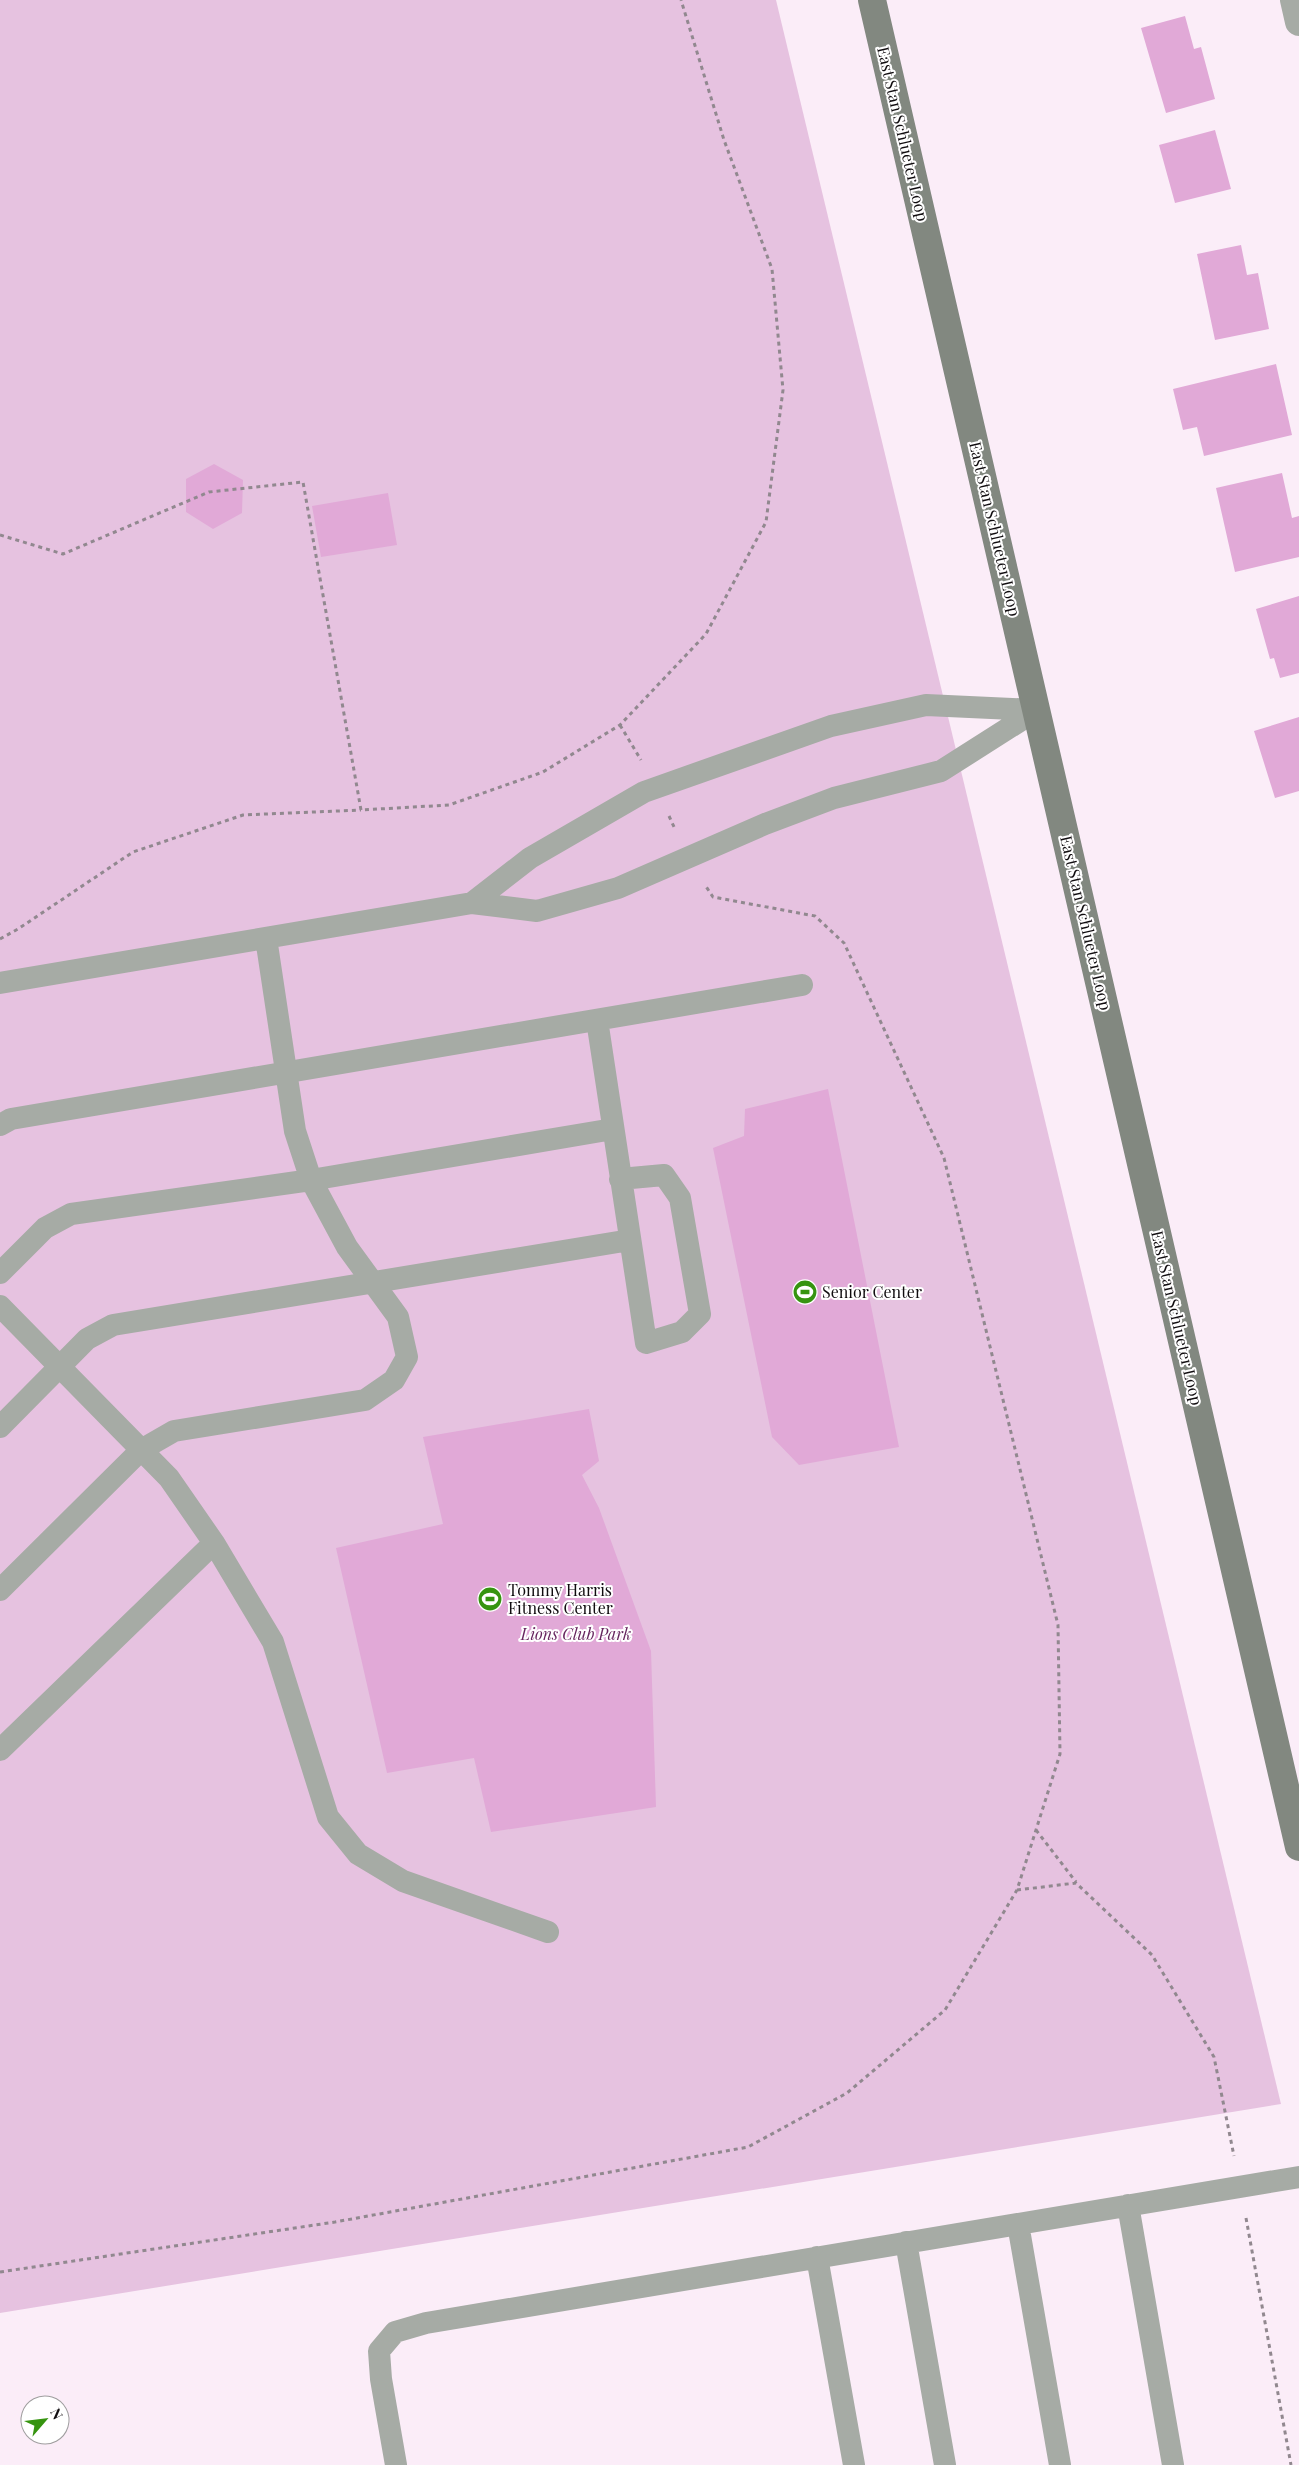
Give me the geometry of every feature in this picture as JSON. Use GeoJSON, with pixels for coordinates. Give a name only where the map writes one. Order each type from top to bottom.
{"type":"FeatureCollection","features":[{"type":"Feature","properties":{"kind":"main road","name":"East Stan Schlueter Loop"},"geometry":{"type":"LineString","coordinates":[[872,0],[1298,1833]]}},
{"type":"Feature","properties":{"kind":"street"},"geometry":{"type":"LineString","coordinates":[[1294,0],[1299,22]]}},
{"type":"Feature","properties":{"kind":"lane"},"geometry":{"type":"LineString","coordinates":[[472,903],[530,858],[657,786],[831,726],[926,705],[1036,710]]}},
{"type":"Feature","properties":{"kind":"lane"},"geometry":{"type":"LineString","coordinates":[[0,983],[472,903],[537,911],[618,888],[688,860],[765,824],[834,798],[941,771],[1036,710]]}},
{"type":"Feature","properties":{"kind":"lane"},"geometry":{"type":"LineString","coordinates":[[0,1590],[141,1450],[174,1431],[365,1400],[394,1380],[407,1357],[398,1317],[347,1247],[311,1180],[295,1131],[266,938]]}},
{"type":"Feature","properties":{"kind":"lane"},"geometry":{"type":"LineString","coordinates":[[0,1125],[11,1119],[802,985]]}},
{"type":"Feature","properties":{"kind":"lane"},"geometry":{"type":"LineString","coordinates":[[597,1020],[620,1179],[646,1344],[682,1332],[700,1314],[680,1198],[664,1175],[620,1179]]}},
{"type":"Feature","properties":{"kind":"lane"},"geometry":{"type":"LineString","coordinates":[[0,1273],[45,1228],[71,1214],[311,1180],[613,1129]]}},
{"type":"Feature","properties":{"kind":"lane"},"geometry":{"type":"LineString","coordinates":[[0,1427],[87,1339],[113,1325],[630,1240]]}},
{"type":"Feature","properties":{"kind":"lane"},"geometry":{"type":"LineString","coordinates":[[0,1306],[169,1478],[214,1543],[273,1642],[328,1817],[358,1854],[403,1881],[548,1932]]}},
{"type":"Feature","properties":{"kind":"lane"},"geometry":{"type":"LineString","coordinates":[[0,1750],[214,1543]]}},
{"type":"Feature","properties":{"kind":"lane"},"geometry":{"type":"LineString","coordinates":[[396,2465],[381,2379],[379,2351],[395,2332],[426,2323],[1299,2177]]}},
{"type":"Feature","properties":{"kind":"lane"},"geometry":{"type":"LineString","coordinates":[[1128,2205],[1173,2465]]}},
{"type":"Feature","properties":{"kind":"lane"},"geometry":{"type":"LineString","coordinates":[[1018,2224],[1060,2465]]}},
{"type":"Feature","properties":{"kind":"lane"},"geometry":{"type":"LineString","coordinates":[[906,2242],[945,2465]]}},
{"type":"Feature","properties":{"kind":"lane"},"geometry":{"type":"LineString","coordinates":[[817,2257],[854,2465]]}},
{"type":"Feature","properties":{"kind":"path"},"geometry":{"type":"LineString","coordinates":[[0,939],[133,852],[243,815],[449,805],[544,772],[620,725],[706,634],[766,522],[783,390],[772,269],[724,140],[682,0]]}},
{"type":"Feature","properties":{"kind":"path"},"geometry":{"type":"LineString","coordinates":[[0,535],[63,554],[210,492],[303,482],[361,810]]}},
{"type":"Feature","properties":{"kind":"path"},"geometry":{"type":"LineString","coordinates":[[0,2272],[335,2222],[748,2146],[847,2093],[945,2010],[1017,1890],[1060,1754],[1058,1625],[944,1158],[844,944],[815,916],[713,897],[688,860],[657,786],[620,725]]}},
{"type":"Feature","properties":{"kind":"path"},"geometry":{"type":"LineString","coordinates":[[1036,1830],[1076,1883],[1152,1955],[1214,2057],[1240,2186],[1291,2465]]}},
{"type":"Feature","properties":{"kind":"path"},"geometry":{"type":"LineString","coordinates":[[1017,1890],[1076,1883]]}},
{"type":"Feature","properties":{"kind":"green space","name":"Lions Club Park"},"geometry":{"type":"Polygon","coordinates":[[[0,0],[776,0],[1281,2104],[0,2313],[0,0]]]}},
{"type":"Feature","properties":{"kind":"building"},"geometry":{"type":"Polygon","coordinates":[[[1185,16],[1194,49],[1201,47],[1215,99],[1166,113],[1141,28],[1185,16]]]}},
{"type":"Feature","properties":{"kind":"building"},"geometry":{"type":"Polygon","coordinates":[[[1215,130],[1231,189],[1175,203],[1159,145],[1215,130]]]}},
{"type":"Feature","properties":{"kind":"building"},"geometry":{"type":"Polygon","coordinates":[[[1241,245],[1247,275],[1258,273],[1269,329],[1215,340],[1197,254],[1241,245]]]}},
{"type":"Feature","properties":{"kind":"building"},"geometry":{"type":"Polygon","coordinates":[[[1276,364],[1292,435],[1204,456],[1197,427],[1183,430],[1173,389],[1276,364]]]}},
{"type":"Feature","properties":{"kind":"building"},"geometry":{"type":"Polygon","coordinates":[[[214,464],[243,480],[242,513],[213,529],[186,512],[186,479],[214,464]]]}},
{"type":"Feature","properties":{"kind":"building"},"geometry":{"type":"Polygon","coordinates":[[[1282,473],[1292,518],[1299,516],[1299,557],[1235,572],[1216,488],[1282,473]]]}},
{"type":"Feature","properties":{"kind":"building"},"geometry":{"type":"Polygon","coordinates":[[[388,493],[397,545],[321,557],[312,506],[388,493]]]}},
{"type":"Feature","properties":{"kind":"building"},"geometry":{"type":"Polygon","coordinates":[[[1299,596],[1299,673],[1280,678],[1274,658],[1270,659],[1256,609],[1299,596]]]}},
{"type":"Feature","properties":{"kind":"building"},"geometry":{"type":"Polygon","coordinates":[[[1299,717],[1299,791],[1275,798],[1254,731],[1299,717]]]}},
{"type":"Feature","properties":{"kind":"building","name":"Senior Center"},"geometry":{"type":"Polygon","coordinates":[[[828,1089],[899,1447],[799,1465],[772,1437],[713,1148],[744,1136],[745,1109],[828,1089]]]}},
{"type":"Feature","properties":{"kind":"building","name":"Tommy Harris Fitness Center"},"geometry":{"type":"Polygon","coordinates":[[[589,1409],[599,1461],[582,1475],[599,1508],[651,1651],[656,1807],[491,1832],[474,1758],[387,1773],[336,1548],[443,1524],[423,1437],[589,1409]]]}},
{"type":"Feature","properties":{"kind":"place","name":"Senior Center"},"geometry":{"type":"Point","coordinates":[805,1292]}},
{"type":"Feature","properties":{"kind":"place","name":"Tommy Harris Fitness Center"},"geometry":{"type":"Point","coordinates":[490,1599]}}]}
